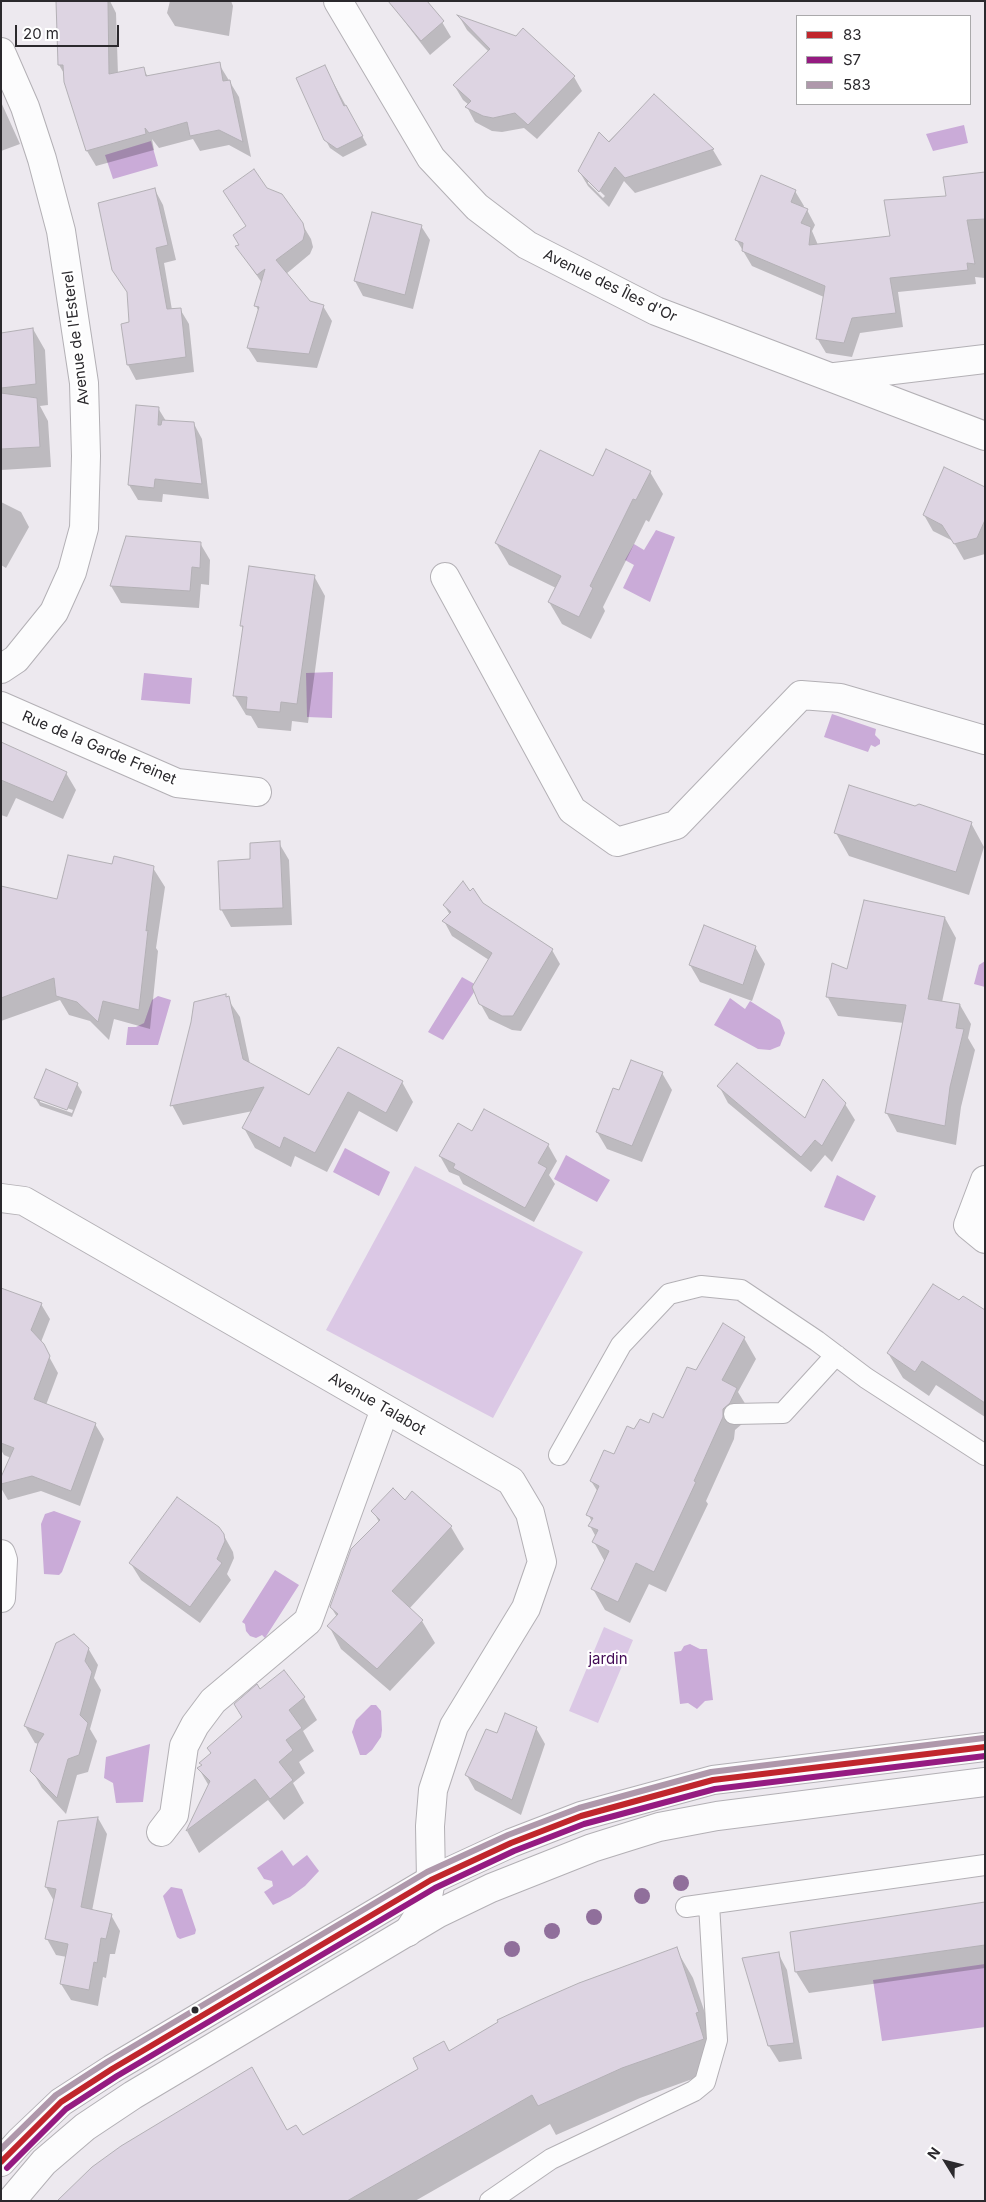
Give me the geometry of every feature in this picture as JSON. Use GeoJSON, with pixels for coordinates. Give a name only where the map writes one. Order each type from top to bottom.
{"type":"FeatureCollection","features":[{"type":"Feature","properties":{"kind":"street","name":"Avenue des Îles d'Or"},"geometry":{"type":"LineString","coordinates":[[338,1],[431,158],[477,207],[527,245],[656,311],[985,436]]}},
{"type":"Feature","properties":{"kind":"street","name":"Avenue de l'Esterel"},"geometry":{"type":"LineString","coordinates":[[1,52],[25,107],[37,142],[61,231],[84,383],[86,456],[84,528],[72,572],[54,612],[16,659],[1,670]]}},
{"type":"Feature","properties":{"kind":"street"},"geometry":{"type":"LineString","coordinates":[[831,378],[985,358]]}},
{"type":"Feature","properties":{"kind":"street"},"geometry":{"type":"LineString","coordinates":[[445,577],[572,810],[617,842],[676,825],[801,695],[840,698],[985,740]]}},
{"type":"Feature","properties":{"kind":"street","name":"Rue de la Garde Freinet"},"geometry":{"type":"LineString","coordinates":[[1,706],[178,783],[257,792]]}},
{"type":"Feature","properties":{"kind":"street"},"geometry":{"type":"LineString","coordinates":[[976,1232],[985,1180]]}},
{"type":"Feature","properties":{"kind":"street","name":"Avenue Talabot"},"geometry":{"type":"LineString","coordinates":[[1,1198],[24,1201],[511,1481],[530,1513],[542,1562],[526,1608],[454,1726],[433,1790],[430,1826],[430,1880],[427,1902],[408,1932]]}},
{"type":"Feature","properties":{"kind":"street"},"geometry":{"type":"LineString","coordinates":[[161,1832],[174,1815],[184,1746],[195,1725],[213,1701],[308,1622],[386,1409]]}},
{"type":"Feature","properties":{"kind":"street"},"geometry":{"type":"LineString","coordinates":[[1,1554],[3,1577],[1,1598]]}},
{"type":"Feature","properties":{"kind":"street"},"geometry":{"type":"LineString","coordinates":[[1,2162],[61,2102],[112,2069],[430,1880],[511,1843],[581,1816],[713,1780],[985,1747]]}},
{"type":"Feature","properties":{"kind":"street"},"geometry":{"type":"LineString","coordinates":[[11,2201],[44,2162],[85,2128],[142,2090],[437,1914],[491,1888],[592,1848],[659,1828],[717,1816],[985,1782]]}},
{"type":"Feature","properties":{"kind":"lane"},"geometry":{"type":"LineString","coordinates":[[559,1455],[621,1345],[669,1294],[701,1286],[741,1290],[836,1355],[866,1378],[985,1455]]}},
{"type":"Feature","properties":{"kind":"lane"},"geometry":{"type":"LineString","coordinates":[[734,1414],[783,1412],[836,1355]]}},
{"type":"Feature","properties":{"kind":"lane"},"geometry":{"type":"LineString","coordinates":[[686,1907],[985,1865]]}},
{"type":"Feature","properties":{"kind":"lane"},"geometry":{"type":"LineString","coordinates":[[490,2201],[552,2159],[694,2092],[705,2082],[717,2040],[709,1904]]}},
{"type":"Feature","properties":{"kind":"green space"},"geometry":{"type":"Polygon","coordinates":[[[415,1166],[583,1252],[493,1418],[326,1330],[415,1166]]]}},
{"type":"Feature","properties":{"kind":"green space","name":"jardin"},"geometry":{"type":"Polygon","coordinates":[[[604,1627],[633,1640],[598,1723],[569,1711],[604,1627]]]}},
{"type":"Feature","properties":{"kind":"shaded area"},"geometry":{"type":"Polygon","coordinates":[[[964,125],[968,143],[933,151],[926,134],[964,125]]]}},
{"type":"Feature","properties":{"kind":"shaded area"},"geometry":{"type":"Polygon","coordinates":[[[151,141],[158,166],[113,179],[105,155],[151,141]]]}},
{"type":"Feature","properties":{"kind":"shaded area"},"geometry":{"type":"Polygon","coordinates":[[[656,530],[675,537],[650,602],[623,588],[634,565],[625,560],[634,544],[644,550],[656,530]]]}},
{"type":"Feature","properties":{"kind":"shaded area"},"geometry":{"type":"Polygon","coordinates":[[[333,672],[332,718],[307,717],[306,673],[333,672]]]}},
{"type":"Feature","properties":{"kind":"shaded area"},"geometry":{"type":"Polygon","coordinates":[[[144,673],[192,678],[190,704],[141,700],[144,673]]]}},
{"type":"Feature","properties":{"kind":"shaded area"},"geometry":{"type":"Polygon","coordinates":[[[832,714],[876,729],[875,735],[880,740],[880,744],[875,747],[871,745],[868,752],[824,737],[832,714]]]}},
{"type":"Feature","properties":{"kind":"shaded area"},"geometry":{"type":"Polygon","coordinates":[[[985,961],[985,987],[974,984],[979,965],[985,961]]]}},
{"type":"Feature","properties":{"kind":"shaded area"},"geometry":{"type":"Polygon","coordinates":[[[462,977],[478,986],[443,1040],[428,1032],[462,977]]]}},
{"type":"Feature","properties":{"kind":"shaded area"},"geometry":{"type":"Polygon","coordinates":[[[158,996],[171,1000],[158,1045],[126,1045],[128,1027],[136,1027],[144,1023],[152,1000],[158,996]]]}},
{"type":"Feature","properties":{"kind":"shaded area"},"geometry":{"type":"Polygon","coordinates":[[[730,998],[745,1009],[750,1001],[780,1020],[785,1033],[780,1046],[770,1050],[758,1049],[714,1025],[730,998]]]}},
{"type":"Feature","properties":{"kind":"shaded area"},"geometry":{"type":"Polygon","coordinates":[[[345,1148],[390,1172],[379,1196],[333,1172],[345,1148]]]}},
{"type":"Feature","properties":{"kind":"shaded area"},"geometry":{"type":"Polygon","coordinates":[[[566,1155],[610,1180],[597,1202],[554,1179],[566,1155]]]}},
{"type":"Feature","properties":{"kind":"shaded area"},"geometry":{"type":"Polygon","coordinates":[[[837,1175],[876,1196],[864,1221],[824,1207],[837,1175]]]}},
{"type":"Feature","properties":{"kind":"shaded area"},"geometry":{"type":"Polygon","coordinates":[[[54,1511],[81,1521],[62,1572],[59,1575],[44,1574],[41,1524],[45,1514],[54,1511]]]}},
{"type":"Feature","properties":{"kind":"shaded area"},"geometry":{"type":"Polygon","coordinates":[[[275,1570],[299,1585],[265,1638],[262,1635],[256,1638],[250,1636],[246,1631],[245,1624],[242,1622],[275,1570]]]}},
{"type":"Feature","properties":{"kind":"shaded area"},"geometry":{"type":"Polygon","coordinates":[[[690,1644],[700,1649],[707,1649],[713,1700],[705,1701],[697,1709],[688,1703],[680,1704],[674,1652],[681,1651],[684,1646],[690,1644]]]}},
{"type":"Feature","properties":{"kind":"shaded area"},"geometry":{"type":"Polygon","coordinates":[[[371,1705],[376,1705],[381,1711],[381,1737],[372,1750],[366,1755],[360,1755],[352,1732],[356,1720],[371,1705]]]}},
{"type":"Feature","properties":{"kind":"shaded area"},"geometry":{"type":"Polygon","coordinates":[[[150,1744],[143,1802],[116,1803],[113,1783],[104,1778],[106,1757],[150,1744]]]}},
{"type":"Feature","properties":{"kind":"shaded area"},"geometry":{"type":"Polygon","coordinates":[[[282,1850],[293,1866],[307,1855],[319,1871],[305,1886],[290,1897],[273,1905],[264,1892],[273,1886],[272,1881],[264,1879],[257,1868],[282,1850]]]}},
{"type":"Feature","properties":{"kind":"shaded area"},"geometry":{"type":"Polygon","coordinates":[[[171,1887],[182,1889],[196,1930],[195,1934],[180,1939],[177,1937],[163,1896],[171,1887]]]}},
{"type":"Feature","properties":{"kind":"shaded area"},"geometry":{"type":"Polygon","coordinates":[[[985,1964],[985,2027],[882,2041],[873,1980],[985,1964]]]}},
{"type":"Feature","properties":{"kind":"building"},"geometry":{"type":"Polygon","coordinates":[[[56,1],[108,1],[109,74],[144,67],[146,76],[220,62],[223,81],[230,80],[243,142],[219,130],[190,136],[187,122],[149,133],[145,128],[146,134],[86,151],[64,82],[63,65],[58,65],[56,1]]]}},
{"type":"Feature","properties":{"kind":"building"},"geometry":{"type":"Polygon","coordinates":[[[388,1],[427,1],[444,21],[421,41],[388,1]]]}},
{"type":"Feature","properties":{"kind":"building"},"geometry":{"type":"Polygon","coordinates":[[[457,15],[516,36],[523,28],[575,76],[528,125],[515,113],[493,118],[483,116],[465,107],[471,101],[453,85],[490,49],[457,15]]]}},
{"type":"Feature","properties":{"kind":"building"},"geometry":{"type":"Polygon","coordinates":[[[325,65],[344,106],[346,105],[363,136],[337,149],[324,140],[296,78],[325,65]]]}},
{"type":"Feature","properties":{"kind":"building"},"geometry":{"type":"Polygon","coordinates":[[[654,94],[714,149],[625,178],[615,167],[599,192],[578,171],[599,132],[609,142],[654,94]]]}},
{"type":"Feature","properties":{"kind":"building"},"geometry":{"type":"Polygon","coordinates":[[[254,169],[267,188],[282,194],[303,223],[305,232],[303,240],[276,260],[310,301],[324,305],[309,354],[247,348],[259,307],[254,306],[265,269],[257,275],[235,246],[239,245],[233,235],[246,226],[223,191],[254,169]]]}},
{"type":"Feature","properties":{"kind":"building"},"geometry":{"type":"Polygon","coordinates":[[[985,172],[985,219],[967,220],[975,264],[967,263],[968,270],[890,278],[896,313],[852,318],[844,343],[816,339],[825,286],[742,251],[743,243],[735,240],[761,175],[796,190],[791,202],[808,209],[801,223],[811,227],[809,245],[890,236],[884,200],[946,196],[943,177],[985,172]]]}},
{"type":"Feature","properties":{"kind":"building"},"geometry":{"type":"Polygon","coordinates":[[[155,188],[168,245],[156,248],[167,309],[181,308],[186,357],[127,365],[121,324],[129,322],[127,292],[112,270],[98,203],[155,188]]]}},
{"type":"Feature","properties":{"kind":"building"},"geometry":{"type":"Polygon","coordinates":[[[372,212],[422,225],[405,295],[354,281],[372,212]]]}},
{"type":"Feature","properties":{"kind":"building"},"geometry":{"type":"Polygon","coordinates":[[[33,328],[36,384],[1,388],[1,333],[33,328]]]}},
{"type":"Feature","properties":{"kind":"building"},"geometry":{"type":"Polygon","coordinates":[[[1,393],[37,398],[40,447],[1,449],[1,393]]]}},
{"type":"Feature","properties":{"kind":"building"},"geometry":{"type":"Polygon","coordinates":[[[136,405],[159,407],[158,425],[161,425],[162,420],[194,422],[202,484],[155,479],[154,488],[128,485],[136,405]]]}},
{"type":"Feature","properties":{"kind":"building"},"geometry":{"type":"Polygon","coordinates":[[[606,449],[651,471],[636,500],[633,499],[590,586],[593,588],[579,617],[548,602],[561,576],[495,543],[540,450],[593,476],[606,449]]]}},
{"type":"Feature","properties":{"kind":"building"},"geometry":{"type":"Polygon","coordinates":[[[944,467],[985,487],[985,520],[977,538],[954,544],[942,525],[923,515],[944,467]]]}},
{"type":"Feature","properties":{"kind":"building"},"geometry":{"type":"Polygon","coordinates":[[[126,536],[201,542],[200,568],[192,567],[190,591],[110,586],[126,536]]]}},
{"type":"Feature","properties":{"kind":"building"},"geometry":{"type":"Polygon","coordinates":[[[249,566],[315,575],[297,704],[281,702],[280,712],[246,709],[247,697],[233,696],[243,626],[240,626],[249,566]]]}},
{"type":"Feature","properties":{"kind":"building"},"geometry":{"type":"Polygon","coordinates":[[[1,742],[67,772],[53,802],[1,780],[1,742]]]}},
{"type":"Feature","properties":{"kind":"building"},"geometry":{"type":"Polygon","coordinates":[[[849,785],[915,806],[919,804],[972,822],[956,872],[834,833],[849,785]]]}},
{"type":"Feature","properties":{"kind":"building"},"geometry":{"type":"Polygon","coordinates":[[[280,841],[283,908],[220,910],[218,861],[250,859],[250,843],[280,841]]]}},
{"type":"Feature","properties":{"kind":"building"},"geometry":{"type":"Polygon","coordinates":[[[68,855],[112,864],[114,856],[154,866],[139,1010],[103,1001],[98,1022],[77,1002],[56,996],[54,978],[1,998],[1,886],[57,899],[68,855]]]}},
{"type":"Feature","properties":{"kind":"building"},"geometry":{"type":"Polygon","coordinates":[[[463,881],[470,891],[473,888],[483,903],[553,949],[513,1016],[502,1016],[479,1004],[472,987],[492,953],[442,921],[451,912],[443,905],[463,881]]]}},
{"type":"Feature","properties":{"kind":"building"},"geometry":{"type":"Polygon","coordinates":[[[864,900],[945,917],[928,999],[960,1004],[956,1028],[964,1029],[950,1087],[945,1126],[885,1113],[906,1005],[826,997],[832,963],[847,969],[864,900]]]}},
{"type":"Feature","properties":{"kind":"building"},"geometry":{"type":"Polygon","coordinates":[[[704,925],[756,946],[743,985],[689,965],[704,925]]]}},
{"type":"Feature","properties":{"kind":"building"},"geometry":{"type":"Polygon","coordinates":[[[226,994],[226,997],[229,996],[243,1059],[309,1095],[338,1047],[403,1081],[386,1113],[348,1092],[315,1153],[284,1137],[280,1148],[242,1128],[264,1087],[170,1106],[191,1022],[194,1002],[226,994]]]}},
{"type":"Feature","properties":{"kind":"building"},"geometry":{"type":"Polygon","coordinates":[[[631,1060],[663,1072],[632,1146],[596,1132],[613,1088],[619,1090],[631,1060]]]}},
{"type":"Feature","properties":{"kind":"building"},"geometry":{"type":"Polygon","coordinates":[[[737,1063],[805,1118],[823,1079],[846,1103],[822,1146],[815,1140],[801,1157],[717,1086],[737,1063]]]}},
{"type":"Feature","properties":{"kind":"building"},"geometry":{"type":"Polygon","coordinates":[[[46,1069],[78,1083],[67,1110],[34,1098],[46,1069]]]}},
{"type":"Feature","properties":{"kind":"building"},"geometry":{"type":"Polygon","coordinates":[[[484,1109],[549,1144],[538,1163],[547,1168],[525,1208],[453,1168],[455,1164],[439,1156],[458,1123],[472,1131],[484,1109]]]}},
{"type":"Feature","properties":{"kind":"building"},"geometry":{"type":"Polygon","coordinates":[[[933,1284],[959,1300],[963,1296],[985,1310],[985,1403],[922,1361],[915,1372],[887,1353],[933,1284]]]}},
{"type":"Feature","properties":{"kind":"building"},"geometry":{"type":"Polygon","coordinates":[[[1,1288],[42,1303],[31,1330],[44,1344],[50,1356],[34,1399],[96,1423],[71,1491],[32,1476],[1,1484],[1,1477],[14,1448],[1,1443],[1,1288]]]}},
{"type":"Feature","properties":{"kind":"building"},"geometry":{"type":"Polygon","coordinates":[[[723,1323],[745,1337],[722,1380],[737,1388],[730,1403],[723,1409],[723,1417],[694,1481],[696,1482],[654,1572],[636,1563],[618,1602],[591,1589],[609,1551],[592,1542],[598,1530],[588,1526],[593,1518],[586,1515],[599,1486],[590,1481],[604,1450],[614,1454],[627,1426],[634,1429],[640,1419],[649,1423],[653,1413],[663,1418],[687,1367],[696,1370],[723,1323]]]}},
{"type":"Feature","properties":{"kind":"building"},"geometry":{"type":"Polygon","coordinates":[[[393,1488],[405,1500],[412,1491],[452,1526],[392,1591],[423,1620],[377,1669],[327,1626],[338,1614],[330,1607],[351,1549],[380,1520],[371,1511],[393,1488]]]}},
{"type":"Feature","properties":{"kind":"building"},"geometry":{"type":"Polygon","coordinates":[[[177,1497],[219,1527],[224,1534],[225,1541],[217,1559],[222,1563],[190,1607],[129,1563],[177,1497]]]}},
{"type":"Feature","properties":{"kind":"building"},"geometry":{"type":"Polygon","coordinates":[[[74,1634],[89,1648],[85,1661],[92,1672],[80,1715],[88,1723],[79,1755],[68,1759],[57,1798],[30,1771],[38,1743],[44,1734],[24,1726],[56,1643],[74,1634]]]}},
{"type":"Feature","properties":{"kind":"building"},"geometry":{"type":"Polygon","coordinates":[[[284,1670],[305,1697],[289,1710],[302,1728],[286,1740],[293,1750],[279,1762],[293,1780],[270,1799],[255,1779],[186,1831],[210,1781],[197,1768],[202,1765],[199,1763],[211,1753],[207,1748],[242,1717],[234,1704],[257,1684],[260,1689],[284,1670]]]}},
{"type":"Feature","properties":{"kind":"building"},"geometry":{"type":"Polygon","coordinates":[[[505,1713],[537,1727],[512,1800],[465,1775],[486,1729],[497,1733],[505,1713]]]}},
{"type":"Feature","properties":{"kind":"building"},"geometry":{"type":"Polygon","coordinates":[[[98,1817],[81,1907],[112,1914],[106,1939],[101,1938],[97,1963],[94,1962],[89,1990],[60,1984],[68,1944],[45,1939],[56,1889],[45,1887],[58,1821],[98,1817]]]}},
{"type":"Feature","properties":{"kind":"building"},"geometry":{"type":"Polygon","coordinates":[[[985,1902],[985,1945],[795,1972],[790,1932],[985,1902]]]}},
{"type":"Feature","properties":{"kind":"building"},"geometry":{"type":"Polygon","coordinates":[[[677,1947],[699,2012],[696,2013],[704,2039],[622,2068],[538,2106],[532,2095],[347,2201],[57,2201],[92,2167],[121,2146],[252,2067],[287,2130],[296,2125],[303,2135],[418,2069],[413,2058],[444,2041],[449,2051],[498,2022],[497,2020],[540,2000],[579,1983],[677,1947]]]}},
{"type":"Feature","properties":{"kind":"building"},"geometry":{"type":"Polygon","coordinates":[[[779,1952],[794,2043],[768,2046],[742,1958],[779,1952]]]}},
{"type":"Feature","properties":{"kind":"transit line","name":"583"},"geometry":{"type":"LineString","coordinates":[[1,2149],[56,2095],[107,2062],[427,1872],[508,1835],[579,1808],[711,1772],[984,1738]]}},
{"type":"Feature","properties":{"kind":"transit line","name":"83"},"geometry":{"type":"LineString","coordinates":[[1,2162],[61,2102],[112,2069],[431,1880],[511,1843],[581,1816],[713,1780],[985,1747]]}},
{"type":"Feature","properties":{"kind":"transit line","name":"S7"},"geometry":{"type":"LineString","coordinates":[[7,2168],[66,2109],[117,2076],[435,1888],[514,1851],[584,1824],[715,1789],[985,1756]]}}]}
